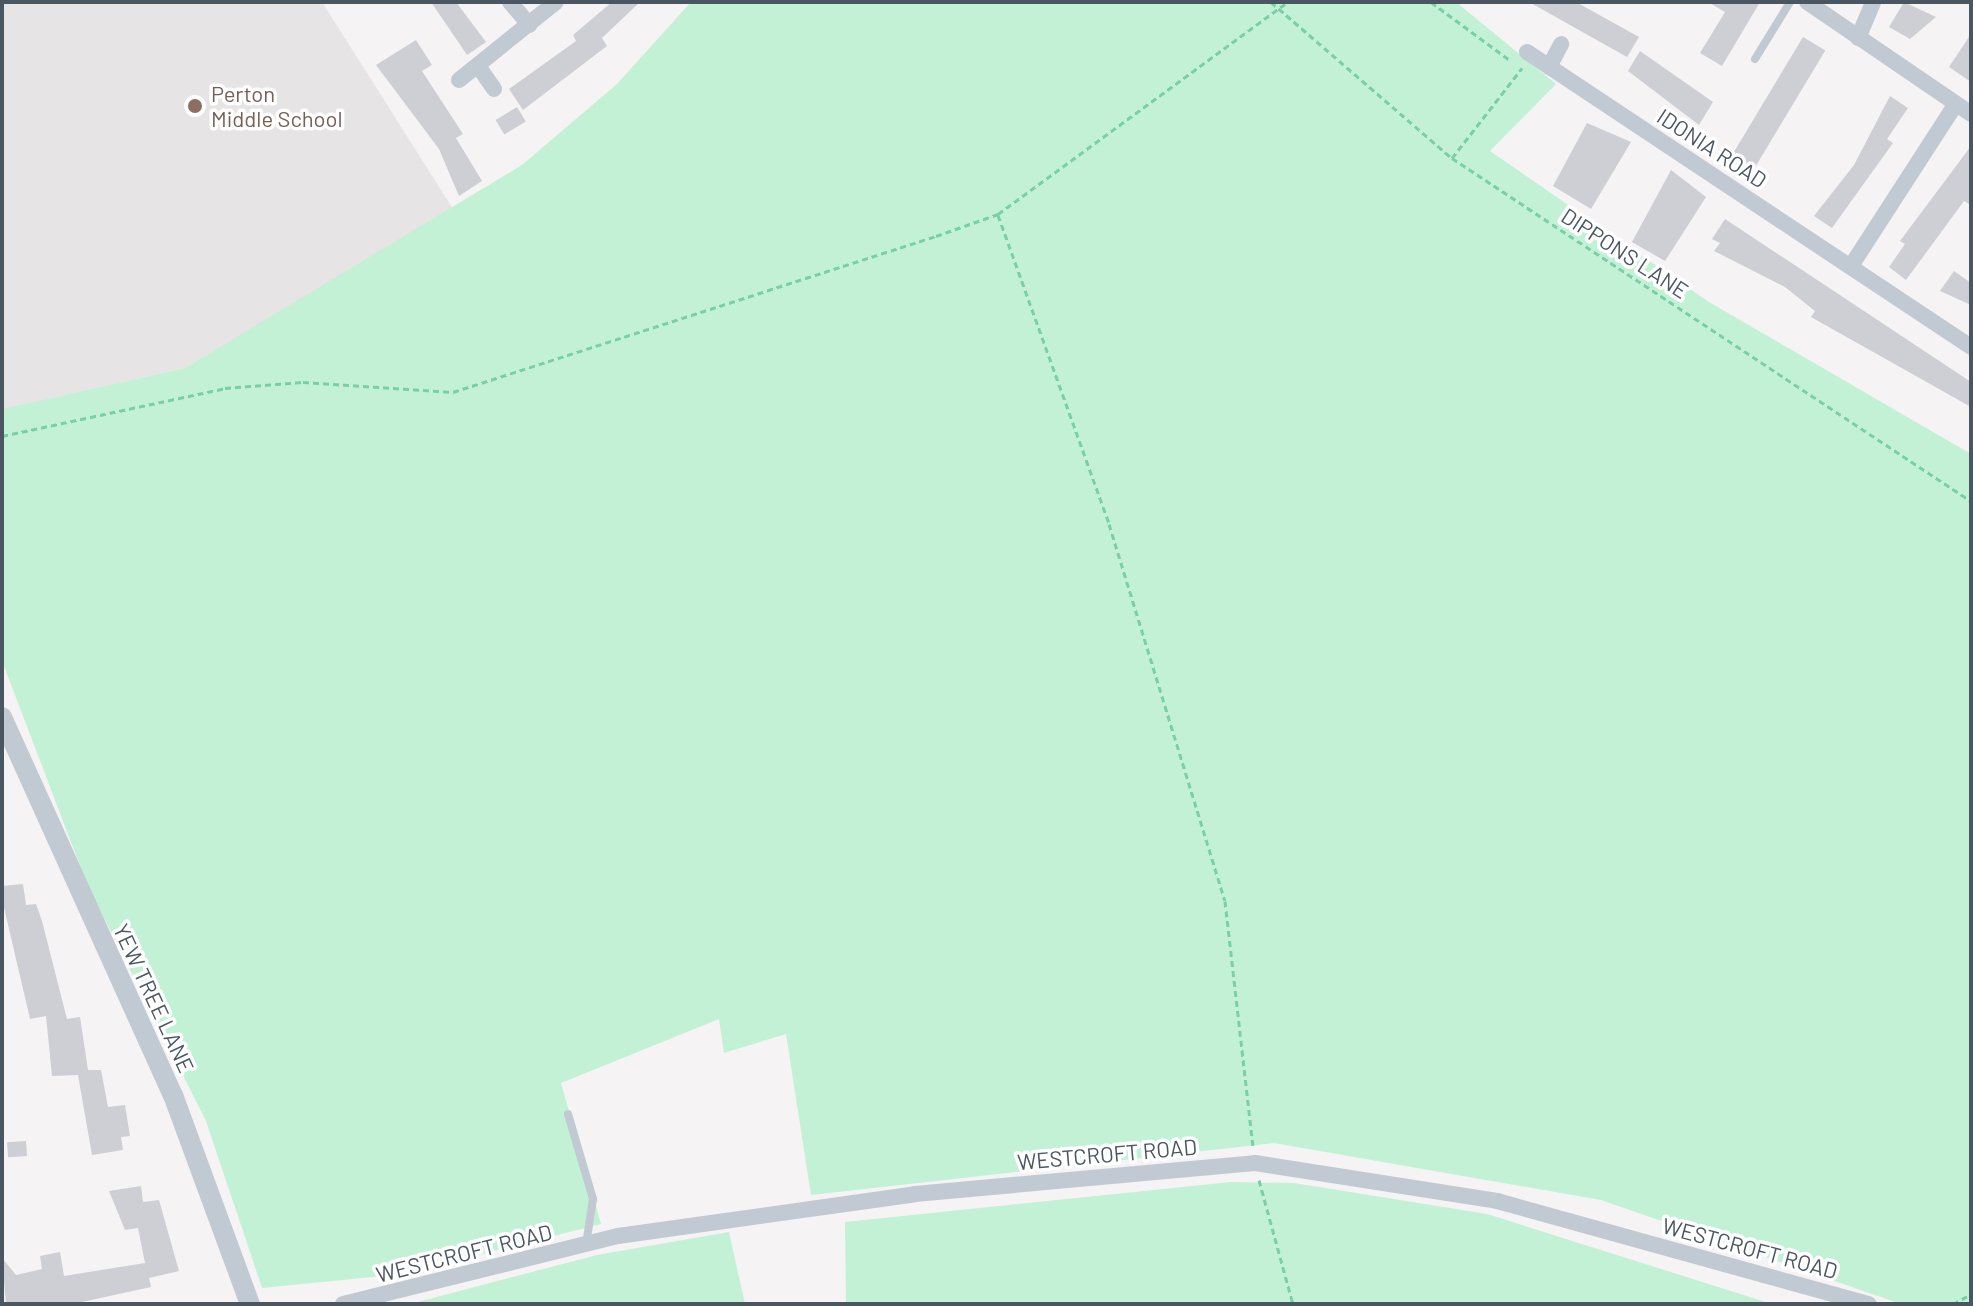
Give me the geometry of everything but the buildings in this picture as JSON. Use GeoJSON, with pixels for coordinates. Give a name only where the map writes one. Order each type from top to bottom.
{"type":"FeatureCollection","features":[{"type":"Feature","properties":{"kind":"street"},"geometry":{"type":"LineString","coordinates":[[510,2],[529,25]]}},
{"type":"Feature","properties":{"kind":"street"},"geometry":{"type":"LineString","coordinates":[[459,80],[556,2]]}},
{"type":"Feature","properties":{"kind":"street"},"geometry":{"type":"LineString","coordinates":[[1807,2],[1971,114]]}},
{"type":"Feature","properties":{"kind":"street"},"geometry":{"type":"LineString","coordinates":[[1858,38],[1873,2]]}},
{"type":"Feature","properties":{"kind":"street"},"geometry":{"type":"LineString","coordinates":[[1549,67],[1561,44]]}},
{"type":"Feature","properties":{"kind":"street","name":"IDONIA ROAD"},"geometry":{"type":"LineString","coordinates":[[1527,58],[1549,67],[1971,347]]}},
{"type":"Feature","properties":{"kind":"street"},"geometry":{"type":"LineString","coordinates":[[478,66],[494,89]]}},
{"type":"Feature","properties":{"kind":"street"},"geometry":{"type":"LineString","coordinates":[[1851,266],[1956,104]]}},
{"type":"Feature","properties":{"kind":"street","name":"YEW TREE LANE"},"geometry":{"type":"LineString","coordinates":[[2,717],[173,1095],[250,1304]]}},
{"type":"Feature","properties":{"kind":"street","name":"WESTCROFT ROAD"},"geometry":{"type":"LineString","coordinates":[[343,1304],[585,1246],[915,1194],[1255,1163],[1497,1201],[1869,1304]]}},
{"type":"Feature","properties":{"kind":"lane"},"geometry":{"type":"LineString","coordinates":[[1755,59],[1790,2]]}},
{"type":"Feature","properties":{"kind":"lane"},"geometry":{"type":"LineString","coordinates":[[568,1114],[593,1199],[585,1246]]}},
{"type":"Feature","properties":{"kind":"path","name":"DIPPONS LANE"},"geometry":{"type":"LineString","coordinates":[[1271,2],[1452,158],[1971,501]]}},
{"type":"Feature","properties":{"kind":"path"},"geometry":{"type":"LineString","coordinates":[[2,436],[225,388],[303,382],[453,392],[998,214],[1288,2]]}},
{"type":"Feature","properties":{"kind":"path"},"geometry":{"type":"LineString","coordinates":[[1431,2],[1527,58],[1452,158]]}},
{"type":"Feature","properties":{"kind":"path"},"geometry":{"type":"LineString","coordinates":[[998,214],[1109,524],[1225,901],[1255,1163],[1293,1304]]}},
{"type":"Feature","properties":{"kind":"path"},"geometry":{"type":"LineString","coordinates":[[1953,1304],[1971,1294]]}},
{"type":"Feature","properties":{"kind":"shaded area","name":"Perton Middle School"},"geometry":{"type":"Polygon","coordinates":[[[2,2],[322,2],[453,209],[185,368],[3,409],[2,2]]]}},
{"type":"Feature","properties":{"kind":"green space"},"geometry":{"type":"Polygon","coordinates":[[[691,2],[1456,2],[1556,84],[1490,151],[1709,302],[1971,454],[1971,1304],[1901,1304],[1601,1200],[1274,1143],[811,1195],[786,1034],[724,1053],[719,1019],[561,1083],[601,1224],[402,1274],[262,1288],[206,1121],[87,884],[2,661],[2,409],[185,368],[522,165],[617,84],[691,2]]]}},
{"type":"Feature","properties":{"kind":"green space"},"geometry":{"type":"Polygon","coordinates":[[[1231,1182],[1294,1183],[1487,1214],[1772,1304],[846,1304],[845,1222],[1231,1182]]]}},
{"type":"Feature","properties":{"kind":"green space"},"geometry":{"type":"Polygon","coordinates":[[[729,1232],[745,1304],[410,1304],[597,1255],[729,1232]]]}},
{"type":"Feature","properties":{"kind":"place","name":"Perton Middle School"},"geometry":{"type":"Point","coordinates":[195,106]}}]}
